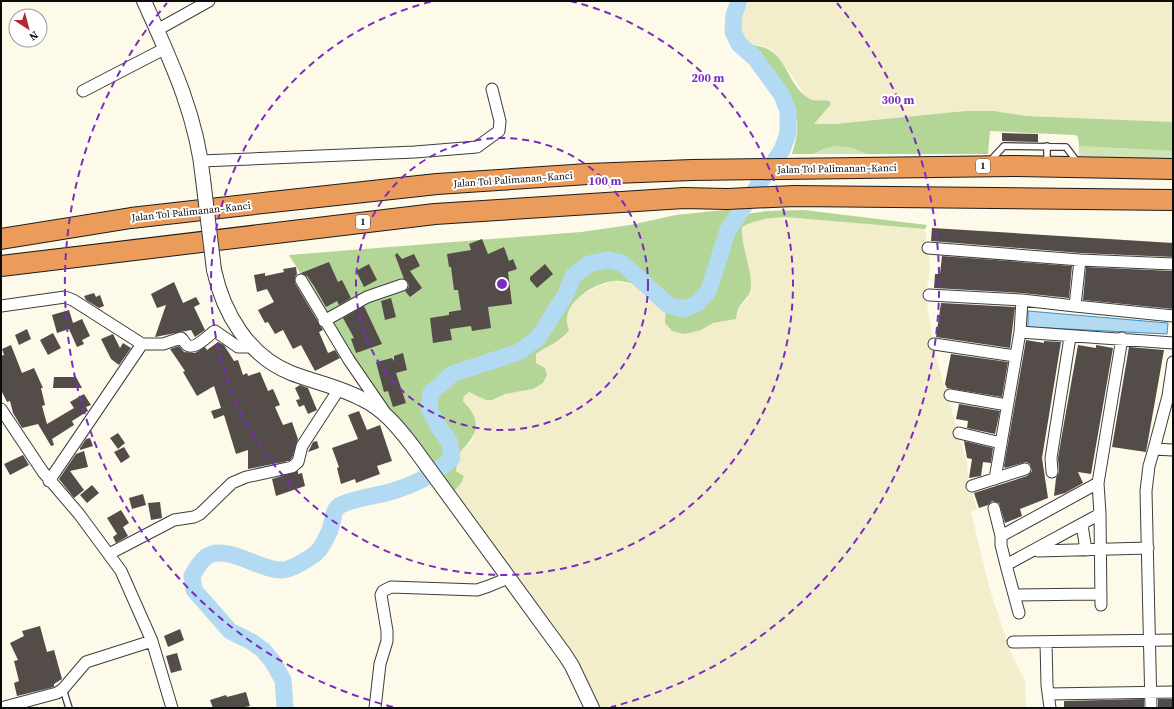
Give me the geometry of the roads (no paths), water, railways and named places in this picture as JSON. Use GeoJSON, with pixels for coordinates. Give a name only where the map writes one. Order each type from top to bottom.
{"type":"FeatureCollection","features":[{"type":"Feature","properties":{"kind":"highway","name":"Jalan Tol Palimanan–Kanci"},"geometry":{"type":"LineString","coordinates":[[1,239],[131,218],[437,184],[596,173],[986,166],[1173,169]]}},
{"type":"Feature","properties":{"kind":"highway","name":"1"},"geometry":{"type":"LineString","coordinates":[[1,266],[435,214],[684,198],[727,199],[794,196],[1173,200]]}},
{"type":"Feature","properties":{"kind":"street"},"geometry":{"type":"LineString","coordinates":[[144,1],[190,109],[201,161],[214,270],[223,302],[233,320],[252,347],[266,359],[289,372],[361,398],[388,417]]}},
{"type":"Feature","properties":{"kind":"street"},"geometry":{"type":"LineString","coordinates":[[157,30],[209,1]]}},
{"type":"Feature","properties":{"kind":"street"},"geometry":{"type":"LineString","coordinates":[[83,91],[164,49]]}},
{"type":"Feature","properties":{"kind":"street"},"geometry":{"type":"LineString","coordinates":[[201,161],[415,152],[477,147],[498,131],[500,121],[492,89]]}},
{"type":"Feature","properties":{"kind":"street"},"geometry":{"type":"LineString","coordinates":[[928,248],[1080,260],[1173,264]]}},
{"type":"Feature","properties":{"kind":"street"},"geometry":{"type":"LineString","coordinates":[[1075,306],[1080,260]]}},
{"type":"Feature","properties":{"kind":"street"},"geometry":{"type":"LineString","coordinates":[[301,280],[324,321],[388,417],[411,444],[445,489],[572,666],[592,708]]}},
{"type":"Feature","properties":{"kind":"street"},"geometry":{"type":"LineString","coordinates":[[324,321],[367,298],[402,285]]}},
{"type":"Feature","properties":{"kind":"street"},"geometry":{"type":"LineString","coordinates":[[929,295],[1022,300],[1173,316]]}},
{"type":"Feature","properties":{"kind":"street"},"geometry":{"type":"LineString","coordinates":[[1,306],[69,298],[142,344],[163,344],[181,338],[187,345],[191,346],[196,345],[215,331],[238,347],[252,347]]}},
{"type":"Feature","properties":{"kind":"street"},"geometry":{"type":"LineString","coordinates":[[995,479],[1020,332],[1022,300]]}},
{"type":"Feature","properties":{"kind":"street"},"geometry":{"type":"LineString","coordinates":[[1020,332],[1070,337],[1122,338],[1173,343]]}},
{"type":"Feature","properties":{"kind":"street"},"geometry":{"type":"LineString","coordinates":[[1052,472],[1051,458],[1070,337]]}},
{"type":"Feature","properties":{"kind":"street"},"geometry":{"type":"LineString","coordinates":[[1101,605],[1101,549],[1098,483],[1122,338]]}},
{"type":"Feature","properties":{"kind":"street"},"geometry":{"type":"LineString","coordinates":[[49,481],[142,344]]}},
{"type":"Feature","properties":{"kind":"street"},"geometry":{"type":"LineString","coordinates":[[934,344],[1016,356]]}},
{"type":"Feature","properties":{"kind":"street"},"geometry":{"type":"LineString","coordinates":[[1151,708],[1146,491],[1149,466],[1168,396],[1173,362]]}},
{"type":"Feature","properties":{"kind":"street"},"geometry":{"type":"LineString","coordinates":[[109,554],[174,520],[194,517],[200,514],[232,484],[246,477],[292,467],[298,462],[302,446],[339,389]]}},
{"type":"Feature","properties":{"kind":"street"},"geometry":{"type":"LineString","coordinates":[[950,395],[1007,405]]}},
{"type":"Feature","properties":{"kind":"street"},"geometry":{"type":"LineString","coordinates":[[1,409],[49,481],[79,514],[121,571],[152,641],[172,708]]}},
{"type":"Feature","properties":{"kind":"street"},"geometry":{"type":"LineString","coordinates":[[959,433],[1001,443]]}},
{"type":"Feature","properties":{"kind":"street"},"geometry":{"type":"LineString","coordinates":[[1154,449],[1173,450]]}},
{"type":"Feature","properties":{"kind":"street"},"geometry":{"type":"LineString","coordinates":[[972,486],[1025,469]]}},
{"type":"Feature","properties":{"kind":"street"},"geometry":{"type":"LineString","coordinates":[[1002,536],[1098,483]]}},
{"type":"Feature","properties":{"kind":"street"},"geometry":{"type":"LineString","coordinates":[[994,508],[1002,536],[1001,545],[1019,613]]}},
{"type":"Feature","properties":{"kind":"street"},"geometry":{"type":"LineString","coordinates":[[1006,565],[1035,551],[1100,514]]}},
{"type":"Feature","properties":{"kind":"street"},"geometry":{"type":"LineString","coordinates":[[1082,525],[1086,550]]}},
{"type":"Feature","properties":{"kind":"street"},"geometry":{"type":"LineString","coordinates":[[1035,551],[1148,548]]}},
{"type":"Feature","properties":{"kind":"street"},"geometry":{"type":"LineString","coordinates":[[375,708],[380,664],[387,641],[387,631],[381,595],[383,591],[391,587],[477,590],[508,578]]}},
{"type":"Feature","properties":{"kind":"street"},"geometry":{"type":"LineString","coordinates":[[1014,595],[1097,594],[1100,592]]}},
{"type":"Feature","properties":{"kind":"street"},"geometry":{"type":"LineString","coordinates":[[1013,642],[1173,640]]}},
{"type":"Feature","properties":{"kind":"street"},"geometry":{"type":"LineString","coordinates":[[1,708],[56,693],[63,689],[86,662],[152,641]]}},
{"type":"Feature","properties":{"kind":"street"},"geometry":{"type":"LineString","coordinates":[[1046,642],[1050,708]]}},
{"type":"Feature","properties":{"kind":"street"},"geometry":{"type":"LineString","coordinates":[[1048,694],[1173,692]]}},
{"type":"Feature","properties":{"kind":"lane"},"geometry":{"type":"LineString","coordinates":[[986,166],[1004,146],[1047,146],[1068,148],[1081,167]]}},
{"type":"Feature","properties":{"kind":"lane"},"geometry":{"type":"LineString","coordinates":[[1047,146],[1047,166]]}},
{"type":"Feature","properties":{"kind":"lane"},"geometry":{"type":"LineString","coordinates":[[63,689],[69,708]]}},
{"type":"Feature","properties":{"kind":"water"},"geometry":{"type":"Polygon","coordinates":[[[1028,311],[1168,323],[1167,334],[1028,327],[1028,311]]]}},
{"type":"Feature","properties":{"kind":"waterway"},"geometry":{"type":"LineString","coordinates":[[285,708],[283,680],[273,662],[263,650],[252,642],[230,631],[194,590],[192,576],[198,566],[209,555],[220,553],[238,556],[274,569],[282,570],[296,566],[319,550],[330,530],[335,512],[339,506],[356,499],[386,493],[422,480],[446,464],[452,458],[449,441],[438,426],[429,409],[431,393],[452,374],[519,352],[538,338],[566,294],[573,276],[589,264],[608,260],[622,263],[668,305],[684,309],[696,304],[708,292],[728,230],[782,150],[788,133],[788,111],[782,95],[755,58],[739,44],[733,32],[734,15],[739,1]]}}]}
